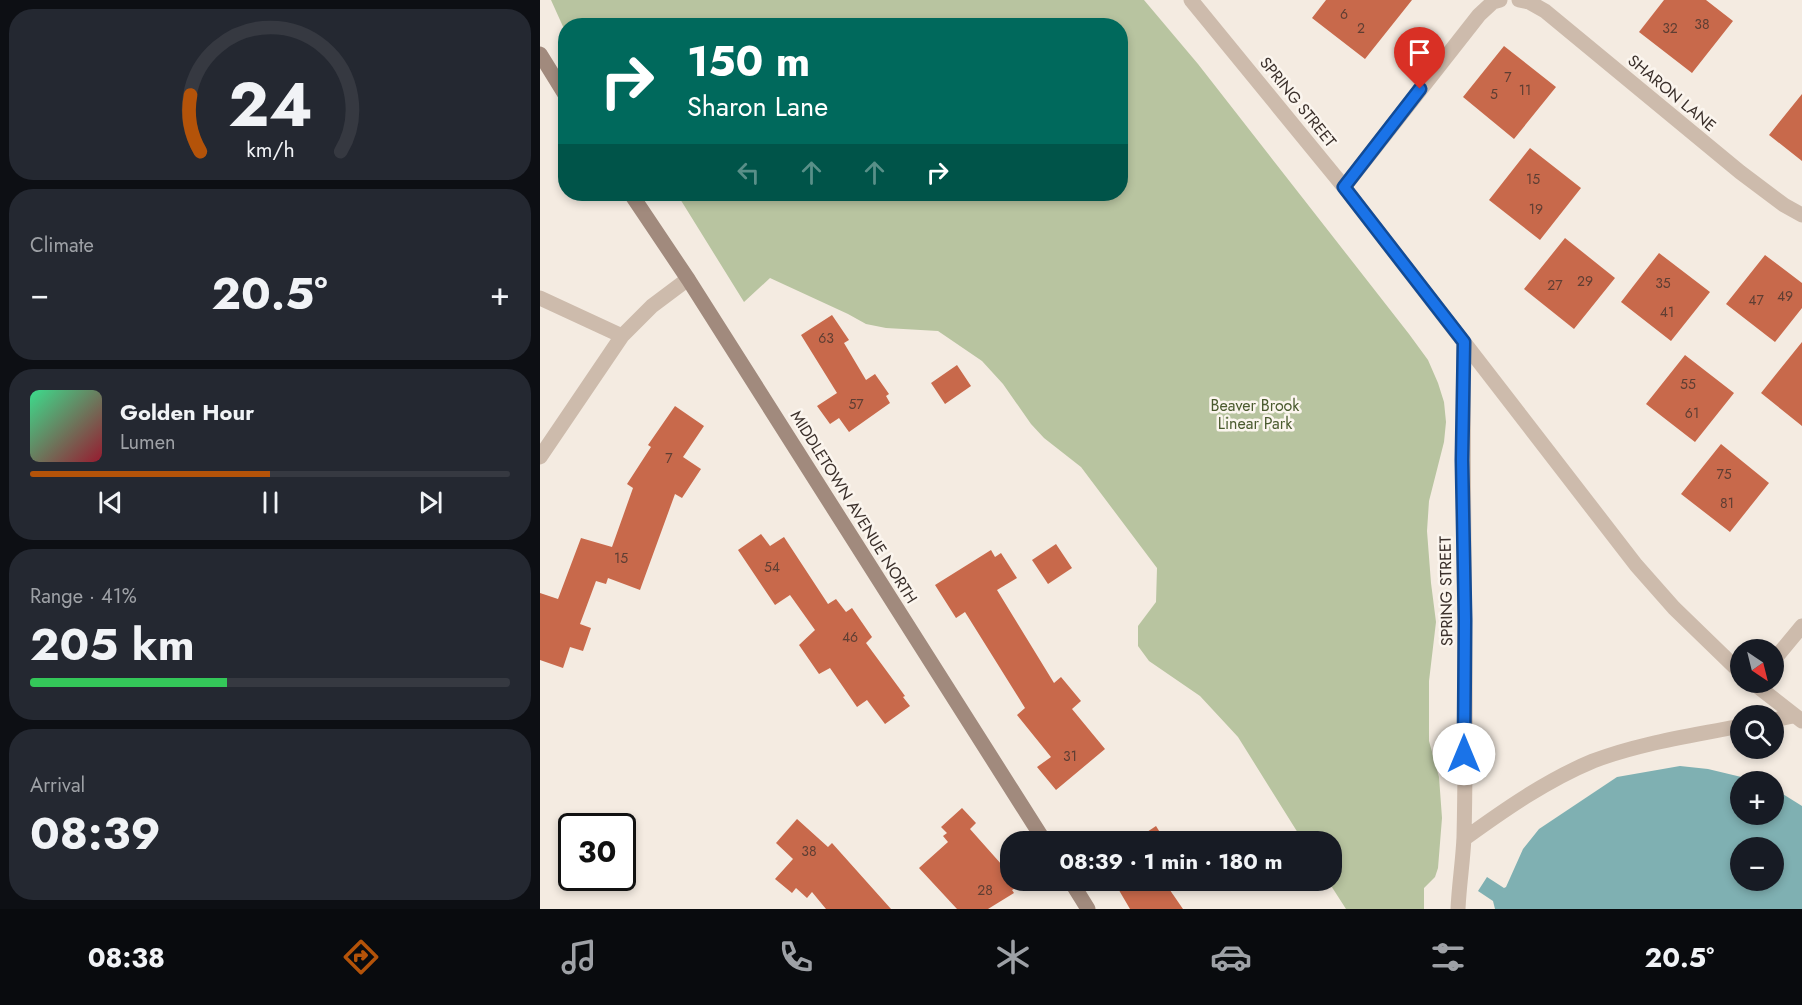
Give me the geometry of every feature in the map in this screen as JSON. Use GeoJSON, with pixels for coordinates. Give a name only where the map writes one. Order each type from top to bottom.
{"type":"FeatureCollection","features":[{"type":"Feature","properties":{"kind":"street","name":"SPRING STREET"},"geometry":{"type":"LineString","coordinates":[[1191,0],[1344,187],[1636,565],[1674,608],[1730,662]]}},
{"type":"Feature","properties":{"kind":"street"},"geometry":{"type":"LineString","coordinates":[[1344,187],[1479,15],[1493,2],[1500,0]]}},
{"type":"Feature","properties":{"kind":"street","name":"SHARON LANE"},"geometry":{"type":"LineString","coordinates":[[1519,0],[1529,2],[1545,11],[1740,172],[1784,205],[1802,215]]}},
{"type":"Feature","properties":{"kind":"street"},"geometry":{"type":"LineString","coordinates":[[542,57],[558,83]]}},
{"type":"Feature","properties":{"kind":"street","name":"MIDDLETOWN AVENUE NORTH"},"geometry":{"type":"LineString","coordinates":[[636,201],[688,279],[1039,831]]}},
{"type":"Feature","properties":{"kind":"street"},"geometry":{"type":"LineString","coordinates":[[540,458],[622,336],[652,306],[688,279]]}},
{"type":"Feature","properties":{"kind":"street"},"geometry":{"type":"LineString","coordinates":[[540,298],[622,336]]}},
{"type":"Feature","properties":{"kind":"street","name":"SPRING STREET"},"geometry":{"type":"LineString","coordinates":[[1458,909],[1464,839],[1465,620],[1462,460],[1464,342]]}},
{"type":"Feature","properties":{"kind":"street"},"geometry":{"type":"LineString","coordinates":[[1784,648],[1802,626]]}},
{"type":"Feature","properties":{"kind":"street"},"geometry":{"type":"LineString","coordinates":[[1767,693],[1798,718]]}},
{"type":"Feature","properties":{"kind":"street"},"geometry":{"type":"LineString","coordinates":[[1464,839],[1518,802],[1593,762],[1629,749],[1730,728]]}},
{"type":"Feature","properties":{"kind":"street"},"geometry":{"type":"LineString","coordinates":[[1077,891],[1088,909]]}},
{"type":"Feature","properties":{"kind":"green space","name":"Beaver Brook Linear Park"},"geometry":{"type":"Polygon","coordinates":[[[551,0],[1144,0],[1198,64],[1409,334],[1428,360],[1444,402],[1446,422],[1444,442],[1429,501],[1427,531],[1436,622],[1429,681],[1429,741],[1439,777],[1442,818],[1438,868],[1435,877],[1424,888],[1424,909],[1346,909],[1334,891],[1342,891],[1342,831],[1297,831],[1238,737],[1200,696],[1149,661],[1138,646],[1138,626],[1156,602],[1157,568],[1081,467],[1044,438],[1031,424],[1003,384],[982,361],[938,331],[886,328],[866,324],[770,278],[744,302],[681,201],[1128,201],[1128,18],[559,18],[551,0]]]}},
{"type":"Feature","properties":{"kind":"water"},"geometry":{"type":"Polygon","coordinates":[[[1680,766],[1730,774],[1730,825],[1784,825],[1784,795],[1802,806],[1802,909],[1495,909],[1493,901],[1478,891],[1487,877],[1504,888],[1506,887],[1523,849],[1539,829],[1617,777],[1680,766]]]}},
{"type":"Feature","properties":{"kind":"building"},"geometry":{"type":"Polygon","coordinates":[[[1326,0],[1412,0],[1365,59],[1312,18],[1326,0]]]}},
{"type":"Feature","properties":{"kind":"building"},"geometry":{"type":"Polygon","coordinates":[[[1664,0],[1706,0],[1733,21],[1692,73],[1639,32],[1664,0]]]}},
{"type":"Feature","properties":{"kind":"building"},"geometry":{"type":"Polygon","coordinates":[[[1504,46],[1556,87],[1514,139],[1463,97],[1504,46]]]}},
{"type":"Feature","properties":{"kind":"building"},"geometry":{"type":"Polygon","coordinates":[[[1802,94],[1802,161],[1769,135],[1802,94]]]}},
{"type":"Feature","properties":{"kind":"building"},"geometry":{"type":"Polygon","coordinates":[[[1530,148],[1581,188],[1540,240],[1489,200],[1530,148]]]}},
{"type":"Feature","properties":{"kind":"building"},"geometry":{"type":"Polygon","coordinates":[[[1565,238],[1615,278],[1574,329],[1524,289],[1565,238]]]}},
{"type":"Feature","properties":{"kind":"building"},"geometry":{"type":"Polygon","coordinates":[[[1659,253],[1710,292],[1671,341],[1621,302],[1659,253]]]}},
{"type":"Feature","properties":{"kind":"building"},"geometry":{"type":"Polygon","coordinates":[[[1765,255],[1802,283],[1802,308],[1775,342],[1726,304],[1765,255]]]}},
{"type":"Feature","properties":{"kind":"building"},"geometry":{"type":"Polygon","coordinates":[[[832,315],[849,340],[844,343],[866,380],[875,374],[889,394],[886,396],[890,403],[849,432],[839,418],[830,424],[817,406],[837,393],[801,335],[832,315]]]}},
{"type":"Feature","properties":{"kind":"building"},"geometry":{"type":"Polygon","coordinates":[[[1802,342],[1802,426],[1761,393],[1802,342]]]}},
{"type":"Feature","properties":{"kind":"building"},"geometry":{"type":"Polygon","coordinates":[[[1685,355],[1734,393],[1695,442],[1646,404],[1685,355]]]}},
{"type":"Feature","properties":{"kind":"building"},"geometry":{"type":"Polygon","coordinates":[[[957,365],[971,386],[945,404],[931,383],[957,365]]]}},
{"type":"Feature","properties":{"kind":"building"},"geometry":{"type":"Polygon","coordinates":[[[675,406],[704,426],[683,457],[701,469],[682,498],[675,494],[640,590],[608,578],[606,584],[596,581],[580,624],[591,628],[583,651],[570,647],[563,668],[540,660],[540,593],[558,599],[581,538],[612,547],[633,488],[627,484],[651,447],[648,445],[675,406]]]}},
{"type":"Feature","properties":{"kind":"building"},"geometry":{"type":"Polygon","coordinates":[[[1721,444],[1769,483],[1730,532],[1681,494],[1721,444]]]}},
{"type":"Feature","properties":{"kind":"building"},"geometry":{"type":"Polygon","coordinates":[[[761,534],[770,546],[784,537],[828,604],[836,599],[846,612],[852,608],[872,637],[866,643],[910,706],[885,724],[867,700],[857,707],[830,668],[819,674],[799,645],[815,630],[790,595],[775,605],[738,550],[761,534]]]}},
{"type":"Feature","properties":{"kind":"building"},"geometry":{"type":"Polygon","coordinates":[[[1056,544],[1072,568],[1048,584],[1032,560],[1056,544]]]}},
{"type":"Feature","properties":{"kind":"building"},"geometry":{"type":"Polygon","coordinates":[[[991,550],[995,557],[1001,553],[1017,578],[997,590],[1054,683],[1061,677],[1081,701],[1072,709],[1105,749],[1056,790],[1037,767],[1051,757],[1017,715],[1025,708],[965,612],[956,618],[935,585],[991,550]]]}},
{"type":"Feature","properties":{"kind":"building"},"geometry":{"type":"Polygon","coordinates":[[[962,808],[976,823],[970,829],[1000,863],[1000,891],[1014,893],[988,909],[957,909],[919,868],[948,842],[943,836],[947,833],[941,827],[962,808]]]}},
{"type":"Feature","properties":{"kind":"building"},"geometry":{"type":"Polygon","coordinates":[[[797,819],[828,847],[832,843],[891,909],[826,909],[812,892],[807,898],[796,888],[792,893],[775,879],[793,859],[776,843],[797,819]]]}},
{"type":"Feature","properties":{"kind":"building"},"geometry":{"type":"Polygon","coordinates":[[[1156,826],[1159,831],[1148,831],[1156,826]]]}},
{"type":"Feature","properties":{"kind":"building"},"geometry":{"type":"Polygon","coordinates":[[[1119,891],[1171,891],[1183,909],[1130,909],[1119,891]]]}},
{"type":"Feature","properties":{"kind":"route"},"geometry":{"type":"LineString","coordinates":[[1420,89],[1344,187],[1464,342],[1462,460],[1465,620],[1464,754]]}}]}
